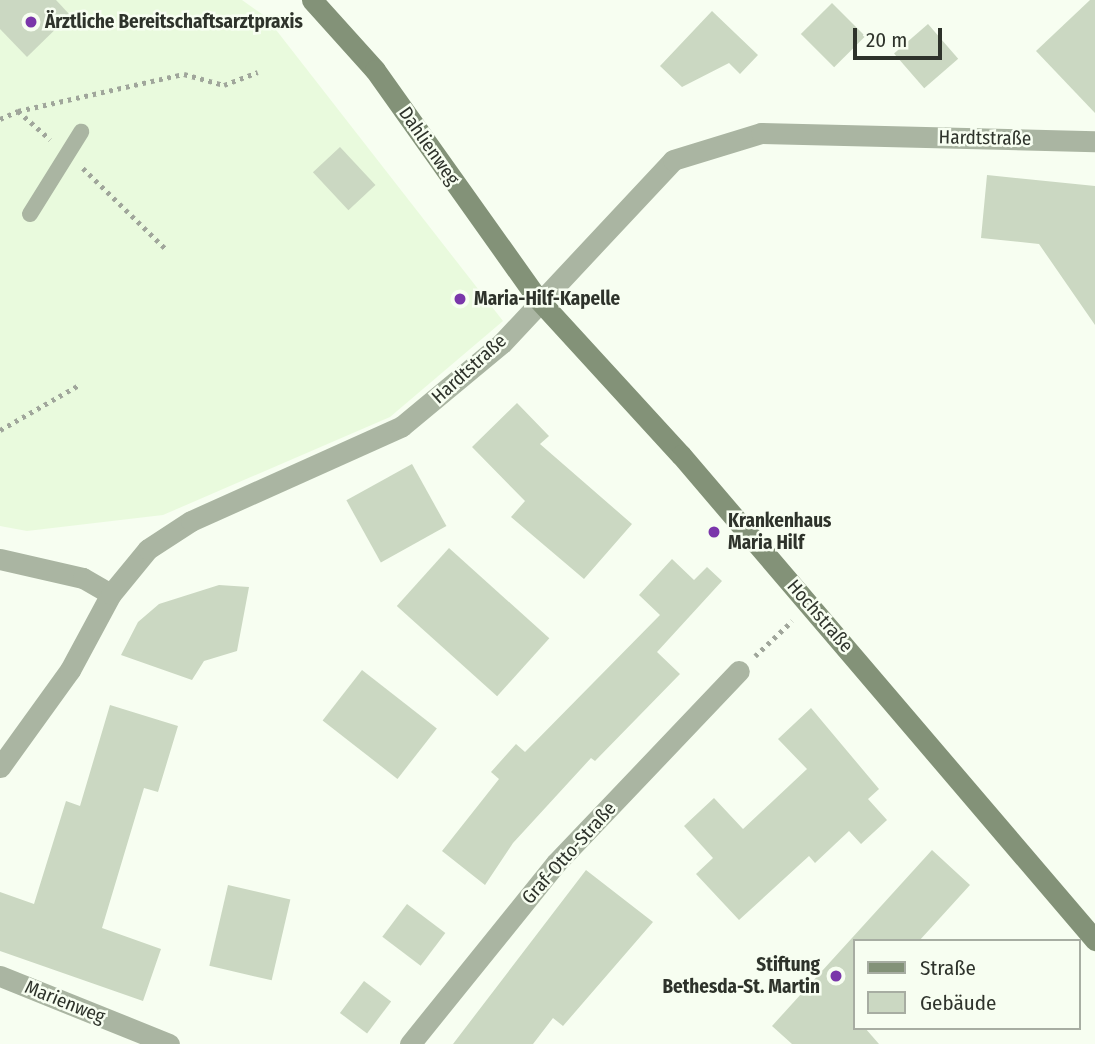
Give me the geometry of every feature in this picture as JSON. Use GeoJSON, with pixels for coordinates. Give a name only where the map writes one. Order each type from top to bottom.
{"type":"FeatureCollection","features":[{"type":"Feature","properties":{"kind":"street","name":"Dahlienweg"},"geometry":{"type":"LineString","coordinates":[[312,0],[375,70],[537,298]]}},
{"type":"Feature","properties":{"kind":"street","name":"Hardtstraße"},"geometry":{"type":"LineString","coordinates":[[0,767],[70,670],[111,594],[148,548],[191,521],[402,426],[502,343],[537,298],[673,160],[761,133],[1095,141]]}},
{"type":"Feature","properties":{"kind":"street","name":"Hochstraße"},"geometry":{"type":"LineString","coordinates":[[537,298],[689,465],[1095,940]]}},
{"type":"Feature","properties":{"kind":"street"},"geometry":{"type":"LineString","coordinates":[[0,559],[83,578],[111,594]]}},
{"type":"Feature","properties":{"kind":"street","name":"Graf-Otto-Straße"},"geometry":{"type":"LineString","coordinates":[[410,1044],[556,863],[739,671]]}},
{"type":"Feature","properties":{"kind":"street","name":"Marienweg"},"geometry":{"type":"LineString","coordinates":[[0,976],[169,1044]]}},
{"type":"Feature","properties":{"kind":"lane"},"geometry":{"type":"LineString","coordinates":[[30,214],[65,152],[81,132]]}},
{"type":"Feature","properties":{"kind":"path"},"geometry":{"type":"LineString","coordinates":[[0,118],[18,111],[184,74],[224,85],[258,72]]}},
{"type":"Feature","properties":{"kind":"path"},"geometry":{"type":"LineString","coordinates":[[18,111],[166,248]]}},
{"type":"Feature","properties":{"kind":"path"},"geometry":{"type":"LineString","coordinates":[[0,430],[79,385]]}},
{"type":"Feature","properties":{"kind":"path"},"geometry":{"type":"LineString","coordinates":[[760,651],[791,621]]}},
{"type":"Feature","properties":{"kind":"shaded area"},"geometry":{"type":"Polygon","coordinates":[[[0,0],[242,0],[266,17],[503,321],[390,417],[163,515],[27,531],[0,526],[0,0]]]}},
{"type":"Feature","properties":{"kind":"building","name":"Ärztliche Bereitschaftsarztpraxis"},"geometry":{"type":"Polygon","coordinates":[[[0,0],[56,0],[70,15],[27,57],[0,29],[0,0]]]}},
{"type":"Feature","properties":{"kind":"building"},"geometry":{"type":"Polygon","coordinates":[[[1090,0],[1095,0],[1095,113],[1036,51],[1090,0]]]}},
{"type":"Feature","properties":{"kind":"building"},"geometry":{"type":"Polygon","coordinates":[[[832,3],[865,36],[834,67],[801,34],[832,3]]]}},
{"type":"Feature","properties":{"kind":"building"},"geometry":{"type":"Polygon","coordinates":[[[712,11],[758,55],[740,74],[729,63],[682,87],[660,66],[712,11]]]}},
{"type":"Feature","properties":{"kind":"building"},"geometry":{"type":"Polygon","coordinates":[[[928,24],[958,59],[924,88],[894,54],[928,24]]]}},
{"type":"Feature","properties":{"kind":"building"},"geometry":{"type":"Polygon","coordinates":[[[340,147],[375,185],[348,210],[313,172],[340,147]]]}},
{"type":"Feature","properties":{"kind":"building"},"geometry":{"type":"Polygon","coordinates":[[[987,175],[1095,186],[1095,325],[1039,244],[981,238],[987,175]]]}},
{"type":"Feature","properties":{"kind":"building"},"geometry":{"type":"Polygon","coordinates":[[[517,403],[549,436],[540,444],[632,524],[584,579],[511,517],[525,501],[472,447],[517,403]]]}},
{"type":"Feature","properties":{"kind":"building"},"geometry":{"type":"Polygon","coordinates":[[[412,464],[446,526],[381,562],[346,500],[412,464]]]}},
{"type":"Feature","properties":{"kind":"building"},"geometry":{"type":"Polygon","coordinates":[[[449,548],[549,638],[497,696],[397,606],[449,548]]]}},
{"type":"Feature","properties":{"kind":"building"},"geometry":{"type":"Polygon","coordinates":[[[672,559],[694,580],[707,567],[722,581],[657,652],[680,674],[595,761],[591,758],[513,843],[485,885],[442,851],[499,779],[491,772],[516,744],[525,752],[660,615],[639,595],[672,559]]]}},
{"type":"Feature","properties":{"kind":"building"},"geometry":{"type":"Polygon","coordinates":[[[219,585],[249,587],[237,651],[204,661],[192,680],[121,655],[138,622],[159,604],[219,585]]]}},
{"type":"Feature","properties":{"kind":"building"},"geometry":{"type":"Polygon","coordinates":[[[362,670],[437,728],[397,779],[323,720],[362,670]]]}},
{"type":"Feature","properties":{"kind":"building"},"geometry":{"type":"Polygon","coordinates":[[[110,705],[178,726],[158,792],[144,788],[102,928],[161,949],[143,1001],[0,951],[0,892],[34,904],[66,801],[80,806],[110,705]]]}},
{"type":"Feature","properties":{"kind":"building"},"geometry":{"type":"Polygon","coordinates":[[[811,708],[879,789],[868,799],[887,820],[861,844],[849,831],[815,863],[809,856],[739,920],[696,874],[713,858],[684,826],[714,798],[743,829],[807,769],[778,739],[811,708]]]}},
{"type":"Feature","properties":{"kind":"building","name":"Stiftung Bethesda-St. Martin"},"geometry":{"type":"Polygon","coordinates":[[[932,850],[970,885],[921,939],[853,939],[853,1030],[867,1030],[879,1044],[792,1044],[772,1026],[932,850]]]}},
{"type":"Feature","properties":{"kind":"building"},"geometry":{"type":"Polygon","coordinates":[[[586,870],[653,922],[563,1026],[553,1018],[533,1044],[453,1044],[586,870]]]}},
{"type":"Feature","properties":{"kind":"building"},"geometry":{"type":"Polygon","coordinates":[[[228,885],[290,899],[272,980],[209,966],[228,885]]]}},
{"type":"Feature","properties":{"kind":"building"},"geometry":{"type":"Polygon","coordinates":[[[407,904],[445,933],[421,966],[382,937],[407,904]]]}},
{"type":"Feature","properties":{"kind":"building"},"geometry":{"type":"Polygon","coordinates":[[[364,981],[391,1001],[367,1033],[340,1013],[364,981]]]}},
{"type":"Feature","properties":{"kind":"place","name":"Ärztliche Bereitschaftsarztpraxis"},"geometry":{"type":"Point","coordinates":[31,22]}},
{"type":"Feature","properties":{"kind":"place","name":"Maria-Hilf-Kapelle"},"geometry":{"type":"Point","coordinates":[460,299]}},
{"type":"Feature","properties":{"kind":"place","name":"Krankenhaus Maria Hilf"},"geometry":{"type":"Point","coordinates":[714,532]}},
{"type":"Feature","properties":{"kind":"place","name":"Stiftung Bethesda-St. Martin"},"geometry":{"type":"Point","coordinates":[836,976]}}]}
